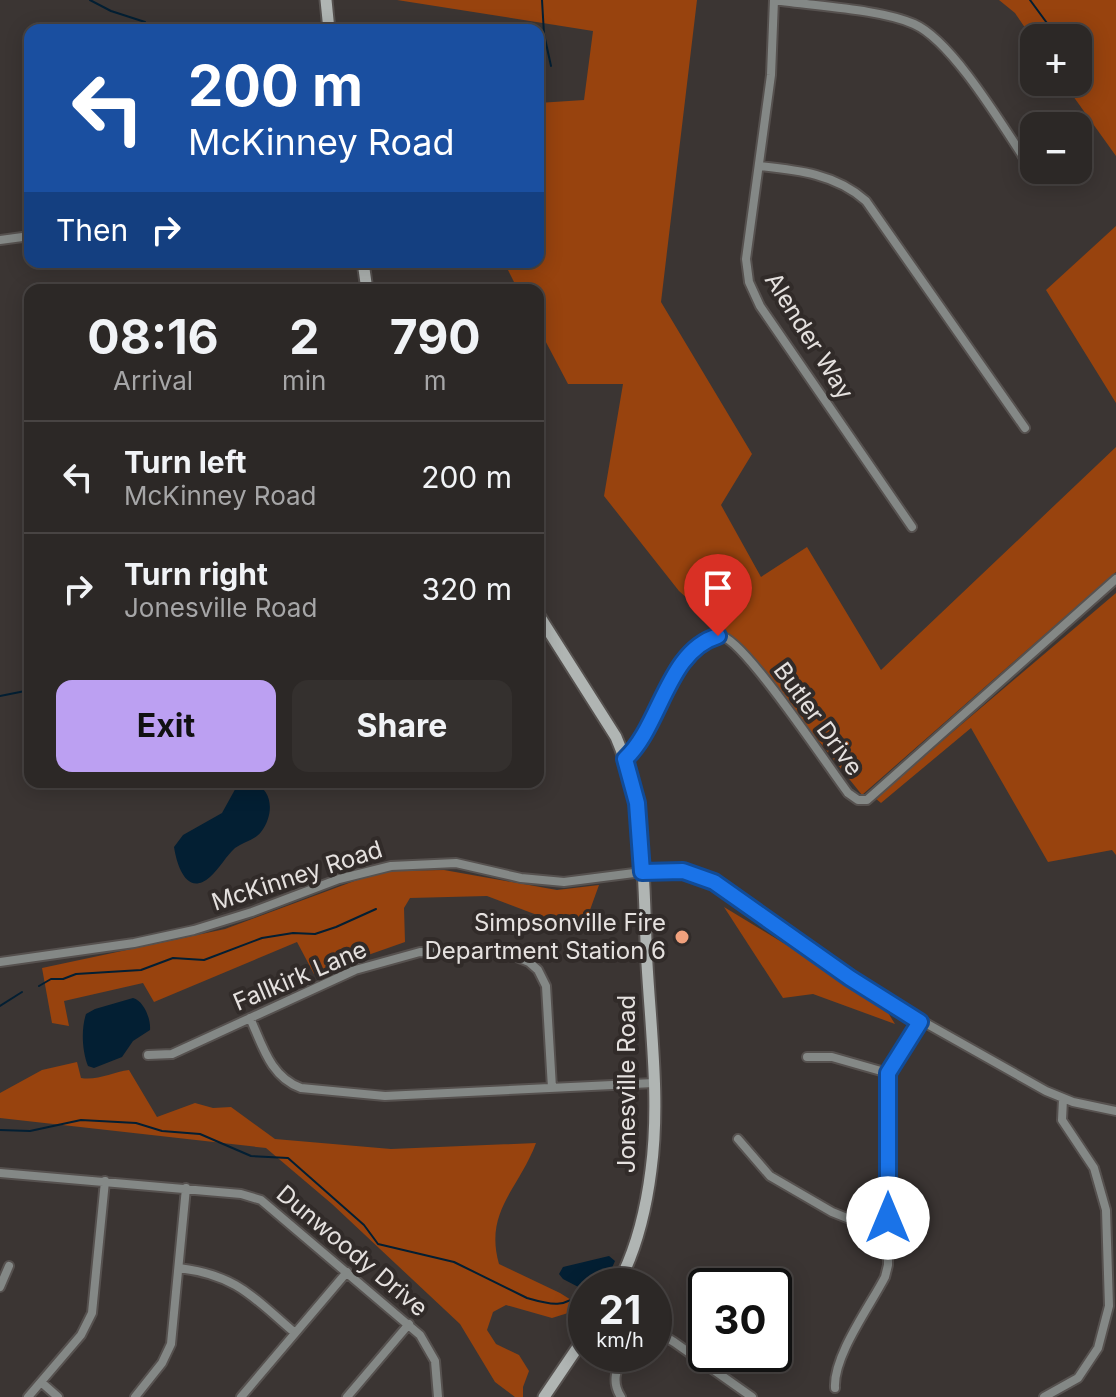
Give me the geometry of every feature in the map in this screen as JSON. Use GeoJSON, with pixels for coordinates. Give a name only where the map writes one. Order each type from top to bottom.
{"type":"FeatureCollection","features":[{"type":"Feature","properties":{"kind":"street"},"geometry":{"type":"LineString","coordinates":[[326,0],[327,24]]}},
{"type":"Feature","properties":{"kind":"street"},"geometry":{"type":"LineString","coordinates":[[775,0],[890,17],[912,23],[930,33],[955,59],[1020,153]]}},
{"type":"Feature","properties":{"kind":"street","name":"Alender Way"},"geometry":{"type":"LineString","coordinates":[[775,0],[771,75],[746,259],[752,290],[912,527]]}},
{"type":"Feature","properties":{"kind":"street"},"geometry":{"type":"LineString","coordinates":[[759,166],[831,178],[866,201],[1025,428]]}},
{"type":"Feature","properties":{"kind":"street"},"geometry":{"type":"LineString","coordinates":[[0,240],[24,237]]}},
{"type":"Feature","properties":{"kind":"street","name":"Butler Drive"},"geometry":{"type":"LineString","coordinates":[[625,759],[643,737],[680,667],[700,645],[721,636],[737,646],[770,685],[848,793],[858,800],[867,800],[1116,579]]}},
{"type":"Feature","properties":{"kind":"street","name":"Jonesville Road"},"geometry":{"type":"LineString","coordinates":[[544,623],[604,716],[625,759],[637,803],[654,1083],[653,1147],[649,1188],[637,1238],[624,1268]]}},
{"type":"Feature","properties":{"kind":"street","name":"McKinney Road"},"geometry":{"type":"LineString","coordinates":[[0,962],[134,943],[194,930],[339,879],[391,866],[456,863],[521,878],[564,882],[642,872],[683,871],[714,882],[829,964],[920,1022],[1063,1099],[1116,1111]]}},
{"type":"Feature","properties":{"kind":"street","name":"Fallkirk Lane"},"geometry":{"type":"LineString","coordinates":[[148,1055],[172,1054],[351,971],[415,953],[513,954],[534,966],[546,986],[552,1088]]}},
{"type":"Feature","properties":{"kind":"street"},"geometry":{"type":"LineString","coordinates":[[250,1018],[275,1071],[288,1083],[301,1088],[385,1096],[654,1083]]}},
{"type":"Feature","properties":{"kind":"street"},"geometry":{"type":"LineString","coordinates":[[835,1388],[834,1375],[840,1360],[885,1277],[888,1073],[920,1022]]}},
{"type":"Feature","properties":{"kind":"street"},"geometry":{"type":"LineString","coordinates":[[807,1057],[832,1057],[888,1073]]}},
{"type":"Feature","properties":{"kind":"street"},"geometry":{"type":"LineString","coordinates":[[1044,1397],[1078,1378],[1098,1348],[1109,1306],[1106,1210],[1094,1168],[1062,1120],[1063,1099]]}},
{"type":"Feature","properties":{"kind":"street"},"geometry":{"type":"LineString","coordinates":[[738,1139],[770,1176],[832,1212],[847,1218],[888,1218]]}},
{"type":"Feature","properties":{"kind":"street","name":"Dunwoody Drive"},"geometry":{"type":"LineString","coordinates":[[0,1173],[186,1188],[241,1194],[261,1200],[424,1339],[434,1356],[438,1397]]}},
{"type":"Feature","properties":{"kind":"street"},"geometry":{"type":"LineString","coordinates":[[28,1397],[81,1335],[92,1313],[105,1181]]}},
{"type":"Feature","properties":{"kind":"street"},"geometry":{"type":"LineString","coordinates":[[135,1397],[162,1363],[171,1344],[186,1188]]}},
{"type":"Feature","properties":{"kind":"street"},"geometry":{"type":"LineString","coordinates":[[0,1287],[9,1266]]}},
{"type":"Feature","properties":{"kind":"street"},"geometry":{"type":"LineString","coordinates":[[179,1268],[217,1274],[230,1280],[295,1333]]}},
{"type":"Feature","properties":{"kind":"street"},"geometry":{"type":"LineString","coordinates":[[241,1397],[347,1272]]}},
{"type":"Feature","properties":{"kind":"street"},"geometry":{"type":"LineString","coordinates":[[347,1397],[409,1324]]}},
{"type":"Feature","properties":{"kind":"street"},"geometry":{"type":"LineString","coordinates":[[672,1341],[752,1397]]}},
{"type":"Feature","properties":{"kind":"street"},"geometry":{"type":"LineString","coordinates":[[544,1397],[568,1362]]}},
{"type":"Feature","properties":{"kind":"street"},"geometry":{"type":"LineString","coordinates":[[616,1372],[616,1390],[621,1397]]}},
{"type":"Feature","properties":{"kind":"street"},"geometry":{"type":"LineString","coordinates":[[41,1382],[58,1397]]}},
{"type":"Feature","properties":{"kind":"shaded area"},"geometry":{"type":"Polygon","coordinates":[[[397,0],[697,0],[661,302],[752,454],[721,505],[761,577],[807,547],[881,670],[1116,447],[1116,572],[862,795],[747,651],[679,591],[604,496],[623,384],[568,384],[544,338],[544,284],[515,284],[507,268],[544,268],[544,103],[584,100],[593,31],[397,0]]]}},
{"type":"Feature","properties":{"kind":"shaded area"},"geometry":{"type":"Polygon","coordinates":[[[999,0],[1116,0],[1116,156],[1092,122],[1092,112],[1084,112],[1073,96],[1092,96],[1092,24],[1022,24],[999,0]]]}},
{"type":"Feature","properties":{"kind":"shaded area"},"geometry":{"type":"Polygon","coordinates":[[[1116,226],[1116,403],[1046,290],[1116,226]]]}},
{"type":"Feature","properties":{"kind":"shaded area"},"geometry":{"type":"Polygon","coordinates":[[[1116,593],[1116,855],[1112,850],[1048,862],[971,728],[881,803],[875,798],[1116,593]]]}},
{"type":"Feature","properties":{"kind":"shaded area"},"geometry":{"type":"Polygon","coordinates":[[[444,870],[557,890],[599,885],[582,932],[487,896],[410,898],[404,908],[405,942],[314,974],[297,942],[154,1002],[143,983],[64,1001],[69,1026],[52,1023],[42,968],[225,929],[365,877],[392,871],[444,870]]]}},
{"type":"Feature","properties":{"kind":"shaded area"},"geometry":{"type":"Polygon","coordinates":[[[724,907],[882,1003],[895,1024],[813,994],[783,998],[724,907]]]}},
{"type":"Feature","properties":{"kind":"shaded area"},"geometry":{"type":"Polygon","coordinates":[[[77,1062],[81,1078],[87,1079],[129,1070],[157,1117],[195,1103],[213,1108],[231,1107],[275,1139],[391,1149],[536,1143],[500,1215],[496,1229],[499,1264],[568,1298],[568,1313],[552,1318],[506,1305],[493,1312],[487,1330],[496,1344],[519,1355],[529,1371],[523,1397],[515,1397],[495,1382],[460,1324],[332,1204],[266,1148],[0,1118],[0,1093],[42,1070],[77,1062]]]}},
{"type":"Feature","properties":{"kind":"water"},"geometry":{"type":"Polygon","coordinates":[[[236,788],[262,788],[269,800],[269,816],[261,832],[235,848],[210,877],[202,882],[189,881],[184,877],[174,847],[183,835],[222,813],[236,788]]]}},
{"type":"Feature","properties":{"kind":"water"},"geometry":{"type":"Polygon","coordinates":[[[133,998],[146,1011],[150,1030],[133,1041],[122,1057],[94,1068],[88,1066],[83,1040],[86,1014],[133,998]]]}},
{"type":"Feature","properties":{"kind":"water"},"geometry":{"type":"Polygon","coordinates":[[[609,1256],[615,1261],[612,1268],[568,1268],[568,1282],[559,1274],[563,1267],[609,1256]]]}},
{"type":"Feature","properties":{"kind":"waterway"},"geometry":{"type":"LineString","coordinates":[[90,0],[111,11],[145,22]]}},
{"type":"Feature","properties":{"kind":"waterway"},"geometry":{"type":"LineString","coordinates":[[542,0],[543,24]]}},
{"type":"Feature","properties":{"kind":"waterway"},"geometry":{"type":"LineString","coordinates":[[1030,0],[1048,24]]}},
{"type":"Feature","properties":{"kind":"waterway"},"geometry":{"type":"LineString","coordinates":[[544,34],[551,66]]}},
{"type":"Feature","properties":{"kind":"waterway"},"geometry":{"type":"LineString","coordinates":[[0,696],[24,691]]}},
{"type":"Feature","properties":{"kind":"waterway"},"geometry":{"type":"LineString","coordinates":[[39,986],[51,979],[76,974],[141,970],[173,958],[204,960],[262,938],[293,933],[315,934],[376,909]]}},
{"type":"Feature","properties":{"kind":"waterway"},"geometry":{"type":"LineString","coordinates":[[0,1006],[22,992]]}},
{"type":"Feature","properties":{"kind":"waterway"},"geometry":{"type":"LineString","coordinates":[[0,1130],[30,1131],[81,1120],[136,1123],[162,1131],[200,1134],[251,1156],[288,1158],[364,1225],[378,1244],[454,1262],[527,1298],[557,1304],[568,1301]]}},
{"type":"Feature","properties":{"kind":"place","name":"Simpsonville Fire Department Station 6"},"geometry":{"type":"Point","coordinates":[682,937]}},
{"type":"Feature","properties":{"kind":"route"},"geometry":{"type":"LineString","coordinates":[[718,636],[700,645],[680,667],[643,737],[625,759],[637,803],[642,872],[683,871],[714,882],[850,978],[920,1022],[888,1073],[888,1218]]}}]}
